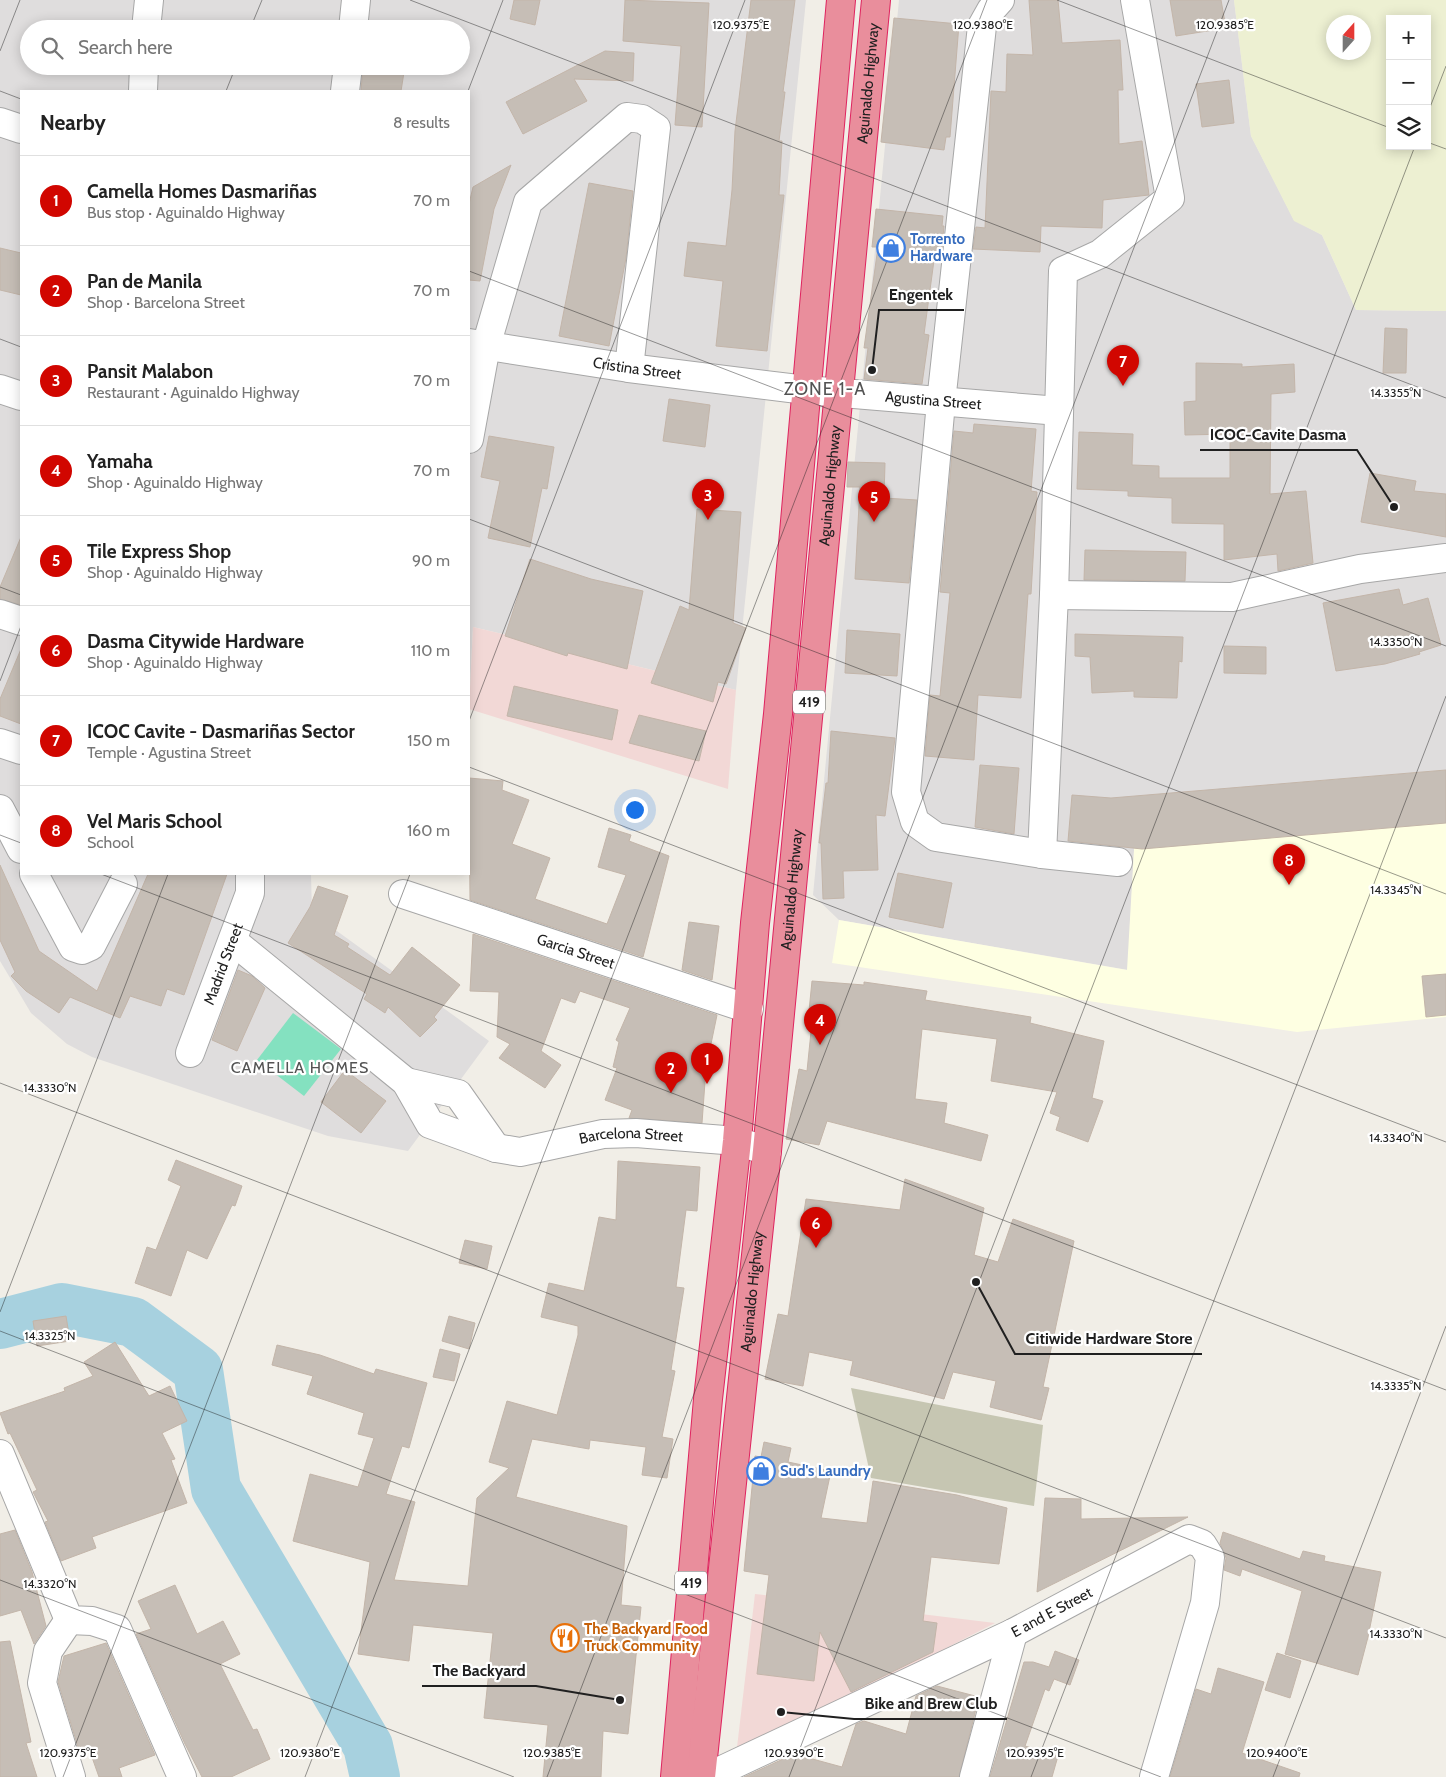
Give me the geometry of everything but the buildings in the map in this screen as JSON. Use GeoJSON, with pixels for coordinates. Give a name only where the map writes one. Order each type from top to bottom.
{"type":"FeatureCollection","features":[{"type":"Feature","properties":{"kind":"highway","name":"Aguinaldo Highway"},"geometry":{"type":"LineString","coordinates":[[688,1773],[705,1428],[737,1141],[755,923],[778,714],[841,0]]}},
{"type":"Feature","properties":{"kind":"highway","name":"Aguinaldo Highway"},"geometry":{"type":"LineString","coordinates":[[688,1773],[767,1151],[876,0]]}},
{"type":"Feature","properties":{"kind":"street"},"geometry":{"type":"LineString","coordinates":[[147,20],[149,0]]}},
{"type":"Feature","properties":{"kind":"street"},"geometry":{"type":"LineString","coordinates":[[354,20],[356,0]]}},
{"type":"Feature","properties":{"kind":"street"},"geometry":{"type":"LineString","coordinates":[[1000,0],[991,10],[982,26],[941,402],[906,792],[915,822],[936,838],[1042,854],[1118,862]]}},
{"type":"Feature","properties":{"kind":"street"},"geometry":{"type":"LineString","coordinates":[[1042,854],[1054,595],[1063,272],[1100,254],[1170,198],[1134,0]]}},
{"type":"Feature","properties":{"kind":"street"},"geometry":{"type":"LineString","coordinates":[[143,90],[144,75]]}},
{"type":"Feature","properties":{"kind":"street"},"geometry":{"type":"LineString","coordinates":[[345,90],[347,75]]}},
{"type":"Feature","properties":{"kind":"street"},"geometry":{"type":"LineString","coordinates":[[470,426],[477,344],[528,202],[626,117],[642,119],[656,128],[629,368]]}},
{"type":"Feature","properties":{"kind":"street"},"geometry":{"type":"LineString","coordinates":[[0,122],[20,129]]}},
{"type":"Feature","properties":{"kind":"street","name":"Cristina Street"},"geometry":{"type":"LineString","coordinates":[[477,344],[629,368],[806,390]]}},
{"type":"Feature","properties":{"kind":"street"},"geometry":{"type":"LineString","coordinates":[[0,389],[20,396]]}},
{"type":"Feature","properties":{"kind":"street","name":"Agustina Street"},"geometry":{"type":"LineString","coordinates":[[806,390],[1059,411]]}},
{"type":"Feature","properties":{"kind":"street"},"geometry":{"type":"LineString","coordinates":[[1054,595],[1232,597],[1360,568],[1446,558]]}},
{"type":"Feature","properties":{"kind":"street"},"geometry":{"type":"LineString","coordinates":[[0,614],[20,621]]}},
{"type":"Feature","properties":{"kind":"street"},"geometry":{"type":"LineString","coordinates":[[0,742],[20,750]]}},
{"type":"Feature","properties":{"kind":"street"},"geometry":{"type":"LineString","coordinates":[[0,809],[20,848]]}},
{"type":"Feature","properties":{"kind":"street"},"geometry":{"type":"LineString","coordinates":[[35,875],[73,947],[82,950],[91,946],[123,884]]}},
{"type":"Feature","properties":{"kind":"street","name":"Madrid Street"},"geometry":{"type":"LineString","coordinates":[[190,1053],[250,893],[250,875]]}},
{"type":"Feature","properties":{"kind":"street","name":"Garcia Street"},"geometry":{"type":"LineString","coordinates":[[403,894],[749,1008]]}},
{"type":"Feature","properties":{"kind":"street","name":"Barcelona Street"},"geometry":{"type":"LineString","coordinates":[[233,941],[406,1082],[430,1124],[496,1148],[520,1152],[603,1134],[691,1136],[737,1141],[767,1151]]}},
{"type":"Feature","properties":{"kind":"street","name":"Barcelona Street"},"geometry":{"type":"LineString","coordinates":[[406,1082],[458,1094],[496,1148]]}},
{"type":"Feature","properties":{"kind":"street"},"geometry":{"type":"LineString","coordinates":[[0,1454],[69,1620]]}},
{"type":"Feature","properties":{"kind":"street","name":"E and E Street"},"geometry":{"type":"LineString","coordinates":[[688,1773],[720,1771],[1013,1633],[1189,1539],[1202,1544],[1210,1557],[1205,1603],[1154,1777]]}},
{"type":"Feature","properties":{"kind":"street"},"geometry":{"type":"LineString","coordinates":[[69,1620],[48,1651],[42,1683],[72,1777]]}},
{"type":"Feature","properties":{"kind":"street"},"geometry":{"type":"LineString","coordinates":[[69,1620],[92,1621],[117,1628],[182,1777]]}},
{"type":"Feature","properties":{"kind":"street"},"geometry":{"type":"LineString","coordinates":[[974,1777],[1013,1633]]}},
{"type":"Feature","properties":{"kind":"shaded area"},"geometry":{"type":"Polygon","coordinates":[[[0,0],[806,0],[736,690],[473,627],[470,688],[470,90],[20,90],[20,875],[311,875],[312,913],[489,1041],[408,1151],[328,1136],[92,1057],[67,1044],[31,1013],[0,961],[0,0]]]}},
{"type":"Feature","properties":{"kind":"shaded area"},"geometry":{"type":"Polygon","coordinates":[[[899,0],[1234,0],[1251,136],[1294,220],[1322,235],[1356,310],[1446,311],[1446,770],[1130,797],[1134,850],[1128,970],[839,920],[813,895],[899,0]]]}},
{"type":"Feature","properties":{"kind":"shaded area"},"geometry":{"type":"Polygon","coordinates":[[[1234,0],[1446,0],[1446,311],[1356,310],[1322,235],[1294,221],[1251,136],[1234,0]]]}},
{"type":"Feature","properties":{"kind":"shaded area"},"geometry":{"type":"Polygon","coordinates":[[[473,627],[736,690],[728,789],[470,709],[473,627]]]}},
{"type":"Feature","properties":{"kind":"shaded area"},"geometry":{"type":"Polygon","coordinates":[[[1446,770],[1446,1017],[1297,1032],[832,963],[839,920],[1127,970],[1134,850],[1130,797],[1446,770]]]}},
{"type":"Feature","properties":{"kind":"shaded area"},"geometry":{"type":"Polygon","coordinates":[[[851,1388],[1043,1425],[1034,1506],[871,1478],[851,1388]]]}},
{"type":"Feature","properties":{"kind":"shaded area"},"geometry":{"type":"Polygon","coordinates":[[[755,1594],[995,1623],[736,1756],[755,1594]]]}},
{"type":"Feature","properties":{"kind":"green space"},"geometry":{"type":"Polygon","coordinates":[[[293,1013],[341,1049],[304,1096],[257,1060],[293,1013]]]}},
{"type":"Feature","properties":{"kind":"waterway"},"geometry":{"type":"LineString","coordinates":[[0,1324],[62,1308],[133,1322],[198,1370],[216,1489],[368,1746],[375,1777]]}},
{"type":"Feature","properties":{"kind":"place","name":"Torrento Hardware"},"geometry":{"type":"Point","coordinates":[891,248]}},
{"type":"Feature","properties":{"kind":"place","name":"Engentek"},"geometry":{"type":"Point","coordinates":[872,370]}},
{"type":"Feature","properties":{"kind":"place","name":"ICOC Cavite - Dasmariñas Sector"},"geometry":{"type":"Point","coordinates":[1123,386]}},
{"type":"Feature","properties":{"kind":"place","name":"ICOC-Cavite Dasma"},"geometry":{"type":"Point","coordinates":[1394,507]}},
{"type":"Feature","properties":{"kind":"place","name":"Pansit Malabon"},"geometry":{"type":"Point","coordinates":[708,520]}},
{"type":"Feature","properties":{"kind":"place","name":"Tile Express Shop"},"geometry":{"type":"Point","coordinates":[874,522]}},
{"type":"Feature","properties":{"kind":"place","name":"Vel Maris School"},"geometry":{"type":"Point","coordinates":[1289,885]}},
{"type":"Feature","properties":{"kind":"place","name":"Yamaha"},"geometry":{"type":"Point","coordinates":[820,1045]}},
{"type":"Feature","properties":{"kind":"place","name":"Camella Homes Dasmariñas"},"geometry":{"type":"Point","coordinates":[707,1084]}},
{"type":"Feature","properties":{"kind":"place","name":"Pan de Manila"},"geometry":{"type":"Point","coordinates":[671,1093]}},
{"type":"Feature","properties":{"kind":"place","name":"Dasma Citywide Hardware"},"geometry":{"type":"Point","coordinates":[816,1248]}},
{"type":"Feature","properties":{"kind":"place","name":"Citiwide Hardware Store"},"geometry":{"type":"Point","coordinates":[976,1282]}},
{"type":"Feature","properties":{"kind":"place","name":"Sud's Laundry"},"geometry":{"type":"Point","coordinates":[761,1471]}},
{"type":"Feature","properties":{"kind":"place","name":"The Backyard Food Truck Community"},"geometry":{"type":"Point","coordinates":[565,1638]}},
{"type":"Feature","properties":{"kind":"place","name":"The Backyard"},"geometry":{"type":"Point","coordinates":[620,1700]}},
{"type":"Feature","properties":{"kind":"place","name":"Bike and Brew Club"},"geometry":{"type":"Point","coordinates":[781,1712]}},
{"type":"Feature","properties":{"kind":"district","name":"ZONE 1-A"},"geometry":{"type":"Point","coordinates":[825,389]}},
{"type":"Feature","properties":{"kind":"district","name":"CAMELLA HOMES"},"geometry":{"type":"Point","coordinates":[300,1067]}}]}
